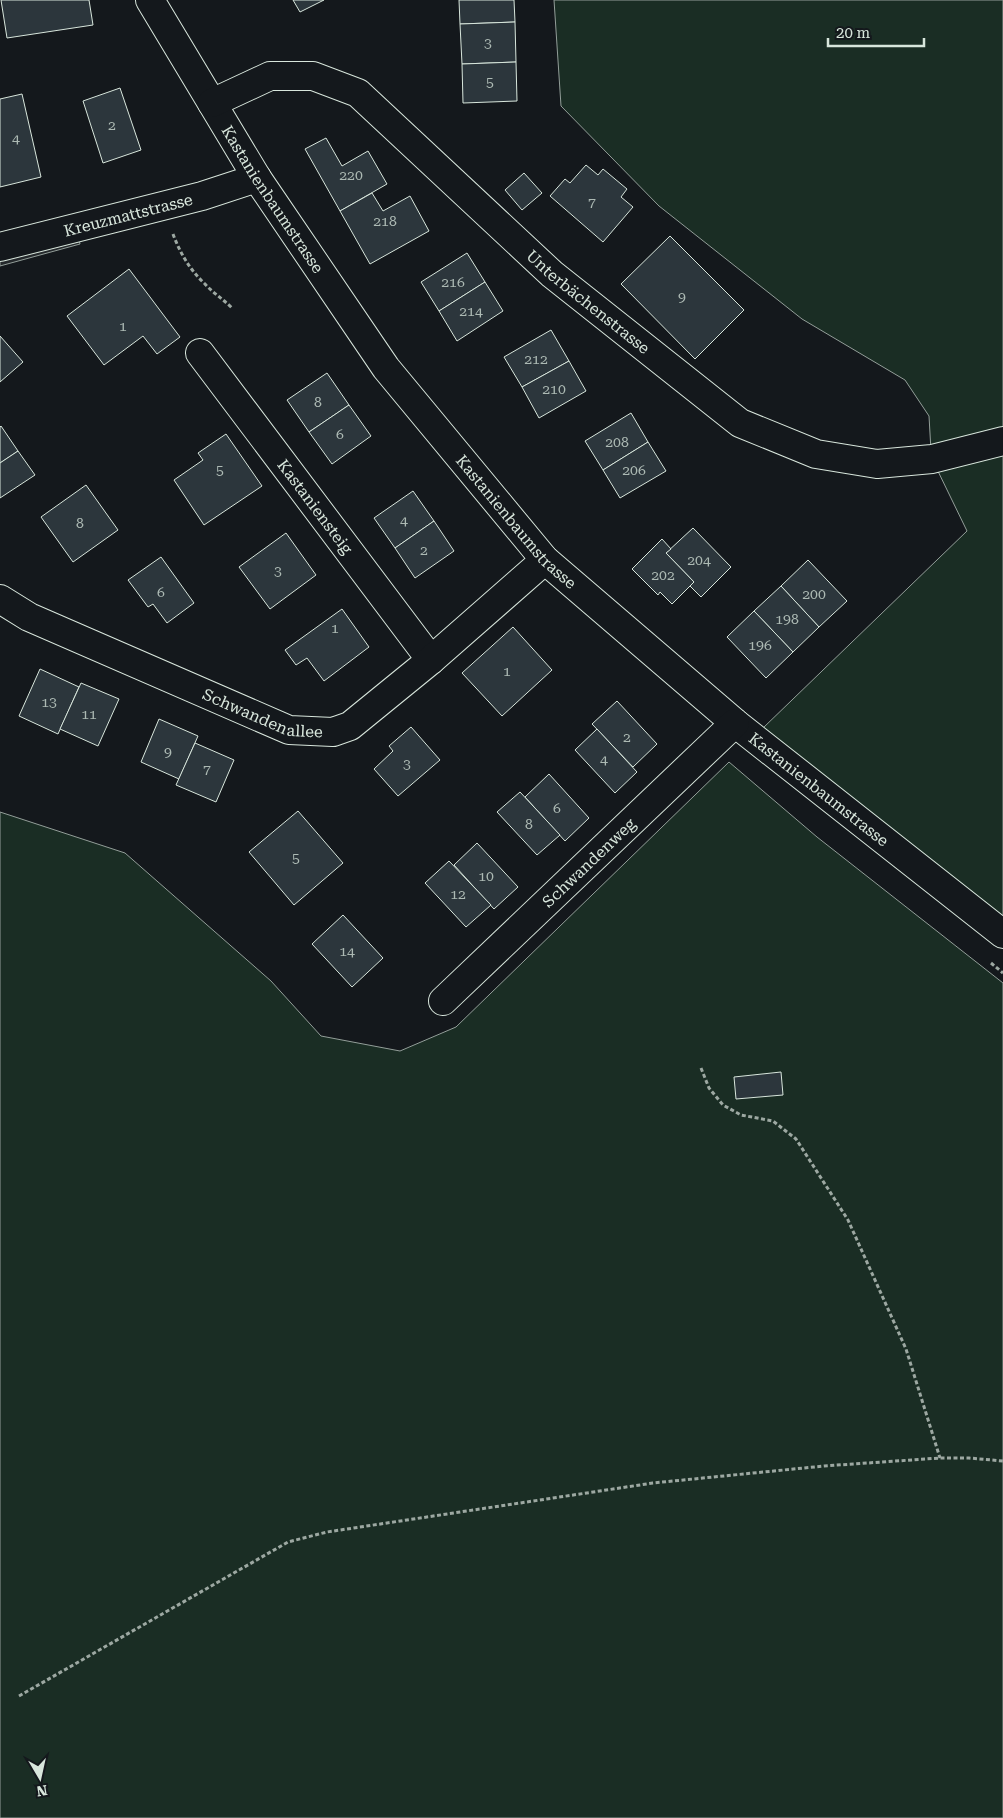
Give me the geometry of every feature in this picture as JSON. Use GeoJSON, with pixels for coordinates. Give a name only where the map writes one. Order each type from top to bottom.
{"type":"FeatureCollection","features":[{"type":"Feature","properties":{"kind":"street","name":"Kastanienbaumstrasse"},"geometry":{"type":"LineString","coordinates":[[150,0],[257,178],[386,368],[544,560],[735,723],[1003,934]]}},
{"type":"Feature","properties":{"kind":"street","name":"Unterbächenstrasse"},"geometry":{"type":"LineString","coordinates":[[212,103],[270,76],[313,76],[358,93],[552,274],[740,423],[816,454],[877,464],[932,459],[1003,441]]}},
{"type":"Feature","properties":{"kind":"street","name":"Kreuzmattstrasse"},"geometry":{"type":"LineString","coordinates":[[0,247],[202,196],[257,178]]}},
{"type":"Feature","properties":{"kind":"street","name":"Kastaniensteig"},"geometry":{"type":"LineString","coordinates":[[200,353],[431,660]]}},
{"type":"Feature","properties":{"kind":"street","name":"Schwandenallee"},"geometry":{"type":"LineString","coordinates":[[0,599],[29,617],[289,730],[332,732],[350,726],[431,660],[544,560]]}},
{"type":"Feature","properties":{"kind":"street","name":"Schwandenweg"},"geometry":{"type":"LineString","coordinates":[[443,1001],[735,723]]}},
{"type":"Feature","properties":{"kind":"path"},"geometry":{"type":"LineString","coordinates":[[170,227],[187,265],[206,286],[219,295],[232,308]]}},
{"type":"Feature","properties":{"kind":"path"},"geometry":{"type":"LineString","coordinates":[[701,1068],[709,1088],[724,1105],[741,1115],[773,1121],[796,1139],[848,1220],[906,1349],[940,1458]]}},
{"type":"Feature","properties":{"kind":"path"},"geometry":{"type":"LineString","coordinates":[[19,1696],[288,1542],[327,1532],[653,1483],[824,1466],[940,1458],[1003,1461]]}},
{"type":"Feature","properties":{"kind":"green space"},"geometry":{"type":"Polygon","coordinates":[[[554,0],[1003,0],[1003,433],[931,451],[929,416],[905,380],[802,319],[659,206],[561,106],[554,0]]]}},
{"type":"Feature","properties":{"kind":"green space"},"geometry":{"type":"Polygon","coordinates":[[[1003,446],[1003,916],[763,728],[967,531],[934,463],[1003,446]]]}},
{"type":"Feature","properties":{"kind":"green space"},"geometry":{"type":"Polygon","coordinates":[[[729,762],[817,837],[1003,983],[1003,1818],[0,1818],[0,812],[125,853],[271,981],[321,1036],[400,1051],[456,1027],[729,762]]]}},
{"type":"Feature","properties":{"kind":"shaded area"},"geometry":{"type":"Polygon","coordinates":[[[78,235],[80,244],[0,266],[0,256],[78,235]]]}},
{"type":"Feature","properties":{"kind":"building"},"geometry":{"type":"Polygon","coordinates":[[[1,0],[89,0],[93,25],[7,38],[1,0]]]}},
{"type":"Feature","properties":{"kind":"building"},"geometry":{"type":"Polygon","coordinates":[[[293,0],[324,0],[300,12],[293,0]]]}},
{"type":"Feature","properties":{"kind":"building"},"geometry":{"type":"Polygon","coordinates":[[[459,0],[514,0],[515,22],[460,24],[459,0]]]}},
{"type":"Feature","properties":{"kind":"building"},"geometry":{"type":"Polygon","coordinates":[[[515,22],[516,62],[462,64],[460,24],[515,22]]]}},
{"type":"Feature","properties":{"kind":"building"},"geometry":{"type":"Polygon","coordinates":[[[516,62],[517,101],[463,103],[462,64],[516,62]]]}},
{"type":"Feature","properties":{"kind":"building"},"geometry":{"type":"Polygon","coordinates":[[[120,88],[141,150],[103,163],[83,101],[120,88]]]}},
{"type":"Feature","properties":{"kind":"building"},"geometry":{"type":"Polygon","coordinates":[[[22,94],[41,177],[0,187],[0,99],[22,94]]]}},
{"type":"Feature","properties":{"kind":"building"},"geometry":{"type":"Polygon","coordinates":[[[326,138],[342,166],[368,151],[387,184],[340,211],[305,149],[326,138]]]}},
{"type":"Feature","properties":{"kind":"building"},"geometry":{"type":"Polygon","coordinates":[[[586,165],[598,175],[603,169],[627,189],[621,197],[633,207],[603,242],[550,196],[565,179],[570,183],[586,165]]]}},
{"type":"Feature","properties":{"kind":"building"},"geometry":{"type":"Polygon","coordinates":[[[524,173],[542,193],[522,210],[505,190],[524,173]]]}},
{"type":"Feature","properties":{"kind":"building"},"geometry":{"type":"Polygon","coordinates":[[[372,193],[383,211],[410,196],[429,231],[370,264],[340,211],[372,193]]]}},
{"type":"Feature","properties":{"kind":"building"},"geometry":{"type":"Polygon","coordinates":[[[670,236],[744,310],[695,359],[621,284],[670,236]]]}},
{"type":"Feature","properties":{"kind":"building"},"geometry":{"type":"Polygon","coordinates":[[[467,253],[485,282],[439,311],[421,282],[467,253]]]}},
{"type":"Feature","properties":{"kind":"building"},"geometry":{"type":"Polygon","coordinates":[[[129,269],[180,337],[157,354],[143,336],[104,365],[67,316],[129,269]]]}},
{"type":"Feature","properties":{"kind":"building"},"geometry":{"type":"Polygon","coordinates":[[[485,282],[503,311],[457,341],[439,311],[485,282]]]}},
{"type":"Feature","properties":{"kind":"building"},"geometry":{"type":"Polygon","coordinates":[[[551,330],[569,361],[522,387],[504,357],[551,330]]]}},
{"type":"Feature","properties":{"kind":"building"},"geometry":{"type":"Polygon","coordinates":[[[0,336],[23,362],[0,382],[0,336]]]}},
{"type":"Feature","properties":{"kind":"building"},"geometry":{"type":"Polygon","coordinates":[[[569,361],[586,391],[539,418],[522,387],[569,361]]]}},
{"type":"Feature","properties":{"kind":"building"},"geometry":{"type":"Polygon","coordinates":[[[327,373],[349,405],[309,432],[287,400],[327,373]]]}},
{"type":"Feature","properties":{"kind":"building"},"geometry":{"type":"Polygon","coordinates":[[[349,405],[371,436],[332,464],[309,432],[349,405]]]}},
{"type":"Feature","properties":{"kind":"building"},"geometry":{"type":"Polygon","coordinates":[[[631,413],[648,442],[603,470],[585,441],[631,413]]]}},
{"type":"Feature","properties":{"kind":"building"},"geometry":{"type":"Polygon","coordinates":[[[0,427],[18,451],[0,463],[0,427]]]}},
{"type":"Feature","properties":{"kind":"building"},"geometry":{"type":"Polygon","coordinates":[[[226,434],[262,486],[204,525],[174,480],[203,460],[198,453],[226,434]]]}},
{"type":"Feature","properties":{"kind":"building"},"geometry":{"type":"Polygon","coordinates":[[[648,442],[666,471],[620,498],[603,470],[648,442]]]}},
{"type":"Feature","properties":{"kind":"building"},"geometry":{"type":"Polygon","coordinates":[[[18,451],[35,475],[0,498],[0,463],[18,451]]]}},
{"type":"Feature","properties":{"kind":"building"},"geometry":{"type":"Polygon","coordinates":[[[86,485],[118,530],[73,562],[41,517],[86,485]]]}},
{"type":"Feature","properties":{"kind":"building"},"geometry":{"type":"Polygon","coordinates":[[[413,491],[434,521],[395,548],[374,518],[413,491]]]}},
{"type":"Feature","properties":{"kind":"building"},"geometry":{"type":"Polygon","coordinates":[[[434,521],[454,551],[415,578],[395,548],[434,521]]]}},
{"type":"Feature","properties":{"kind":"building"},"geometry":{"type":"Polygon","coordinates":[[[693,528],[731,567],[701,597],[690,586],[694,582],[666,553],[693,528]]]}},
{"type":"Feature","properties":{"kind":"building"},"geometry":{"type":"Polygon","coordinates":[[[286,533],[316,575],[270,609],[239,567],[286,533]]]}},
{"type":"Feature","properties":{"kind":"building"},"geometry":{"type":"Polygon","coordinates":[[[662,539],[671,549],[666,553],[694,582],[672,604],[660,592],[658,595],[632,569],[662,539]]]}},
{"type":"Feature","properties":{"kind":"building"},"geometry":{"type":"Polygon","coordinates":[[[161,557],[194,603],[167,623],[153,604],[148,607],[128,580],[161,557]]]}},
{"type":"Feature","properties":{"kind":"building"},"geometry":{"type":"Polygon","coordinates":[[[808,560],[847,601],[819,627],[781,586],[808,560]]]}},
{"type":"Feature","properties":{"kind":"building"},"geometry":{"type":"Polygon","coordinates":[[[781,586],[819,627],[793,652],[754,611],[781,586]]]}},
{"type":"Feature","properties":{"kind":"building"},"geometry":{"type":"Polygon","coordinates":[[[342,609],[369,647],[324,681],[307,658],[296,665],[285,650],[342,609]]]}},
{"type":"Feature","properties":{"kind":"building"},"geometry":{"type":"Polygon","coordinates":[[[754,611],[793,652],[766,678],[727,637],[754,611]]]}},
{"type":"Feature","properties":{"kind":"building"},"geometry":{"type":"Polygon","coordinates":[[[513,627],[552,670],[502,716],[462,673],[513,627]]]}},
{"type":"Feature","properties":{"kind":"building"},"geometry":{"type":"Polygon","coordinates":[[[40,669],[79,687],[58,734],[19,716],[40,669]]]}},
{"type":"Feature","properties":{"kind":"building"},"geometry":{"type":"Polygon","coordinates":[[[81,683],[119,699],[98,746],[60,729],[81,683]]]}},
{"type":"Feature","properties":{"kind":"building"},"geometry":{"type":"Polygon","coordinates":[[[617,701],[657,744],[633,767],[592,724],[617,701]]]}},
{"type":"Feature","properties":{"kind":"building"},"geometry":{"type":"Polygon","coordinates":[[[159,719],[198,736],[179,779],[141,762],[159,719]]]}},
{"type":"Feature","properties":{"kind":"building"},"geometry":{"type":"Polygon","coordinates":[[[411,727],[440,760],[398,796],[374,769],[393,751],[389,746],[411,727]]]}},
{"type":"Feature","properties":{"kind":"building"},"geometry":{"type":"Polygon","coordinates":[[[597,729],[637,772],[615,793],[575,750],[597,729]]]}},
{"type":"Feature","properties":{"kind":"building"},"geometry":{"type":"Polygon","coordinates":[[[195,743],[234,760],[216,802],[176,785],[195,743]]]}},
{"type":"Feature","properties":{"kind":"building"},"geometry":{"type":"Polygon","coordinates":[[[549,774],[589,818],[565,841],[525,797],[549,774]]]}},
{"type":"Feature","properties":{"kind":"building"},"geometry":{"type":"Polygon","coordinates":[[[520,792],[560,835],[537,855],[497,812],[520,792]]]}},
{"type":"Feature","properties":{"kind":"building"},"geometry":{"type":"Polygon","coordinates":[[[298,811],[343,863],[294,905],[249,852],[298,811]]]}},
{"type":"Feature","properties":{"kind":"building"},"geometry":{"type":"Polygon","coordinates":[[[477,843],[518,887],[494,909],[454,865],[477,843]]]}},
{"type":"Feature","properties":{"kind":"building"},"geometry":{"type":"Polygon","coordinates":[[[449,861],[491,905],[466,927],[425,883],[449,861]]]}},
{"type":"Feature","properties":{"kind":"building"},"geometry":{"type":"Polygon","coordinates":[[[343,915],[383,958],[352,987],[312,944],[343,915]]]}},
{"type":"Feature","properties":{"kind":"building"},"geometry":{"type":"Polygon","coordinates":[[[781,1072],[783,1095],[736,1099],[734,1077],[781,1072]]]}}]}
